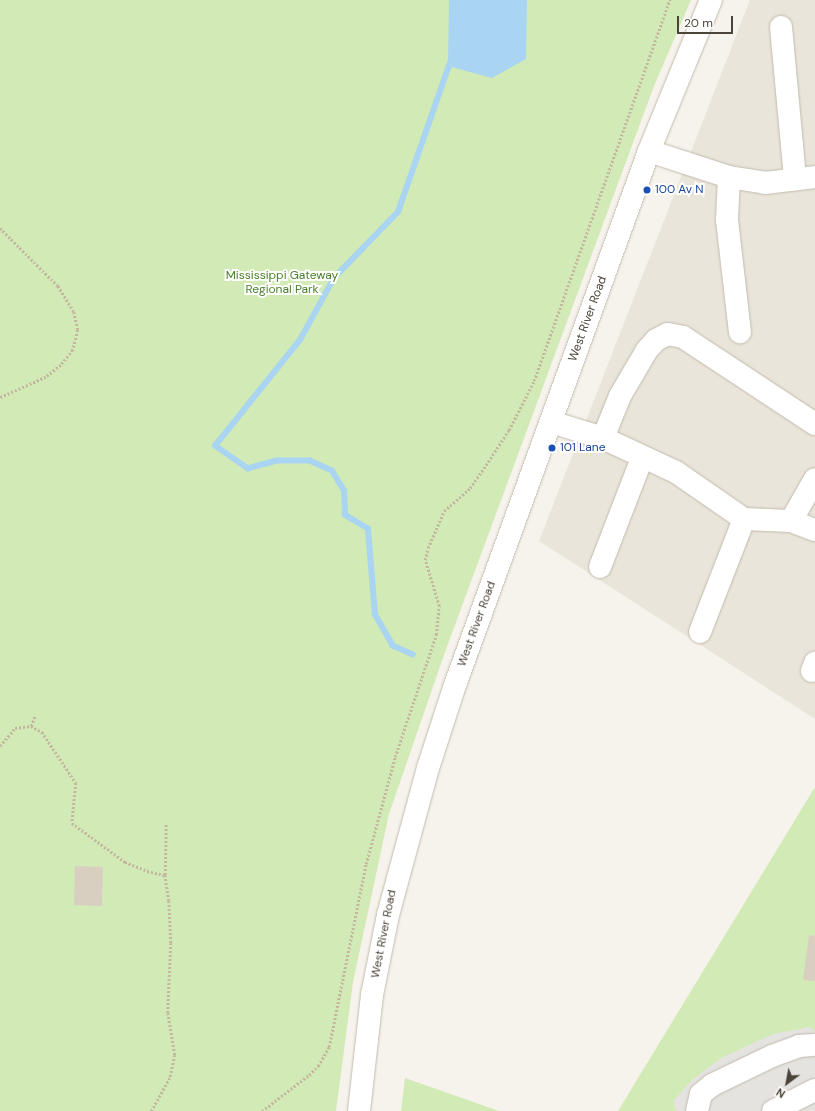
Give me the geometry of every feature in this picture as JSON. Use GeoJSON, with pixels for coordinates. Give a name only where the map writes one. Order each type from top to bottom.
{"type":"FeatureCollection","features":[{"type":"Feature","properties":{"kind":"street","name":"West River Road"},"geometry":{"type":"LineString","coordinates":[[359,1111],[372,995],[396,875],[455,685],[649,151],[710,0]]}},
{"type":"Feature","properties":{"kind":"street"},"geometry":{"type":"LineString","coordinates":[[649,151],[729,177],[765,183],[805,178],[781,27]]}},
{"type":"Feature","properties":{"kind":"street"},"geometry":{"type":"LineString","coordinates":[[729,177],[727,220],[740,332]]}},
{"type":"Feature","properties":{"kind":"street"},"geometry":{"type":"LineString","coordinates":[[603,438],[620,396],[648,350],[656,340],[668,334],[683,337],[815,424]]}},
{"type":"Feature","properties":{"kind":"street"},"geometry":{"type":"LineString","coordinates":[[550,422],[603,438],[642,458],[676,472],[744,519],[791,521],[815,530]]}},
{"type":"Feature","properties":{"kind":"street"},"geometry":{"type":"LineString","coordinates":[[600,567],[642,458]]}},
{"type":"Feature","properties":{"kind":"street"},"geometry":{"type":"LineString","coordinates":[[791,521],[815,479]]}},
{"type":"Feature","properties":{"kind":"street"},"geometry":{"type":"LineString","coordinates":[[700,632],[744,519]]}},
{"type":"Feature","properties":{"kind":"street"},"geometry":{"type":"LineString","coordinates":[[697,1111],[701,1094],[712,1085],[772,1056],[799,1046],[815,1045]]}},
{"type":"Feature","properties":{"kind":"street"},"geometry":{"type":"LineString","coordinates":[[773,1111],[815,1090]]}},
{"type":"Feature","properties":{"kind":"path"},"geometry":{"type":"LineString","coordinates":[[262,1111],[309,1075],[318,1066],[330,1047],[366,864],[419,683],[436,636],[439,606],[425,560],[428,548],[444,511],[461,497],[483,469],[509,430],[534,381],[670,0]]}},
{"type":"Feature","properties":{"kind":"path"},"geometry":{"type":"LineString","coordinates":[[0,228],[58,286],[74,312],[78,330],[73,350],[61,365],[46,377],[18,392],[0,398]]}},
{"type":"Feature","properties":{"kind":"path"},"geometry":{"type":"LineString","coordinates":[[31,726],[35,716]]}},
{"type":"Feature","properties":{"kind":"path"},"geometry":{"type":"LineString","coordinates":[[0,746],[15,728],[31,726],[45,736],[76,783],[72,823],[125,862],[165,875]]}},
{"type":"Feature","properties":{"kind":"path"},"geometry":{"type":"LineString","coordinates":[[152,1111],[170,1078],[175,1054],[168,1014],[171,943],[169,901],[165,875],[166,823]]}},
{"type":"Feature","properties":{"kind":"shaded area"},"geometry":{"type":"Polygon","coordinates":[[[750,0],[815,0],[815,719],[539,541],[750,0]]]}},
{"type":"Feature","properties":{"kind":"shaded area"},"geometry":{"type":"Polygon","coordinates":[[[809,1027],[815,1031],[815,1111],[676,1111],[673,1101],[692,1080],[721,1058],[773,1034],[809,1027]]]}},
{"type":"Feature","properties":{"kind":"green space","name":"Mississippi Gateway Regional Park"},"geometry":{"type":"Polygon","coordinates":[[[0,0],[691,0],[654,86],[445,652],[389,814],[353,982],[336,1111],[0,1111],[0,0]]]}},
{"type":"Feature","properties":{"kind":"green space"},"geometry":{"type":"Polygon","coordinates":[[[815,787],[815,1111],[618,1111],[815,787]]]}},
{"type":"Feature","properties":{"kind":"green space"},"geometry":{"type":"Polygon","coordinates":[[[405,1078],[499,1111],[401,1111],[405,1078]]]}},
{"type":"Feature","properties":{"kind":"water"},"geometry":{"type":"Polygon","coordinates":[[[449,0],[527,0],[526,59],[492,78],[448,66],[449,0]]]}},
{"type":"Feature","properties":{"kind":"building"},"geometry":{"type":"Polygon","coordinates":[[[75,866],[103,867],[102,906],[74,905],[75,866]]]}},
{"type":"Feature","properties":{"kind":"building"},"geometry":{"type":"Polygon","coordinates":[[[809,935],[815,936],[815,981],[803,980],[809,935]]]}},
{"type":"Feature","properties":{"kind":"waterway"},"geometry":{"type":"LineString","coordinates":[[413,655],[393,646],[375,615],[368,529],[345,515],[344,491],[332,471],[310,461],[277,461],[248,469],[215,446],[300,340],[334,278],[398,212],[451,60]]}},
{"type":"Feature","properties":{"kind":"place","name":"100 Av N"},"geometry":{"type":"Point","coordinates":[647,190]}},
{"type":"Feature","properties":{"kind":"place","name":"101 Lane"},"geometry":{"type":"Point","coordinates":[552,448]}}]}
